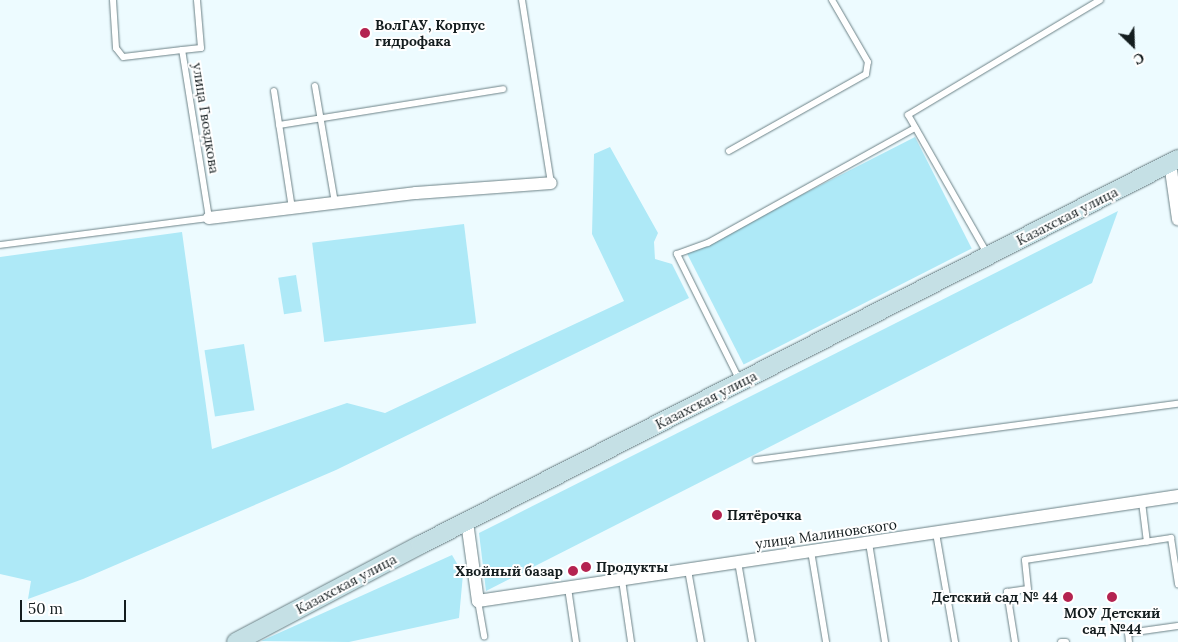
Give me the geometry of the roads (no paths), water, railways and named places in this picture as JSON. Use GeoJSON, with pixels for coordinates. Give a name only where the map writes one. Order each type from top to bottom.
{"type":"FeatureCollection","features":[{"type":"Feature","properties":{"kind":"main road","name":"Казахская улица"},"geometry":{"type":"LineString","coordinates":[[236,642],[1174,161]]}},
{"type":"Feature","properties":{"kind":"street"},"geometry":{"type":"LineString","coordinates":[[1174,161],[1178,219]]}},
{"type":"Feature","properties":{"kind":"street"},"geometry":{"type":"LineString","coordinates":[[209,218],[416,193],[551,183]]}},
{"type":"Feature","properties":{"kind":"street","name":"улица Малиновского"},"geometry":{"type":"LineString","coordinates":[[478,601],[1178,496]]}},
{"type":"Feature","properties":{"kind":"street"},"geometry":{"type":"LineString","coordinates":[[468,522],[478,601]]}},
{"type":"Feature","properties":{"kind":"lane","name":"улица Гвоздкова"},"geometry":{"type":"LineString","coordinates":[[113,0],[116,48],[123,56],[182,50],[209,218]]}},
{"type":"Feature","properties":{"kind":"lane"},"geometry":{"type":"LineString","coordinates":[[182,50],[201,48],[197,0]]}},
{"type":"Feature","properties":{"kind":"lane"},"geometry":{"type":"LineString","coordinates":[[522,0],[551,183]]}},
{"type":"Feature","properties":{"kind":"lane"},"geometry":{"type":"LineString","coordinates":[[729,151],[866,74],[868,62],[832,0]]}},
{"type":"Feature","properties":{"kind":"lane"},"geometry":{"type":"LineString","coordinates":[[989,256],[908,115],[1100,0]]}},
{"type":"Feature","properties":{"kind":"lane"},"geometry":{"type":"LineString","coordinates":[[315,86],[334,203]]}},
{"type":"Feature","properties":{"kind":"lane"},"geometry":{"type":"LineString","coordinates":[[279,125],[503,89]]}},
{"type":"Feature","properties":{"kind":"lane"},"geometry":{"type":"LineString","coordinates":[[274,91],[292,208]]}},
{"type":"Feature","properties":{"kind":"lane"},"geometry":{"type":"LineString","coordinates":[[740,382],[677,254],[708,243],[915,128]]}},
{"type":"Feature","properties":{"kind":"lane"},"geometry":{"type":"LineString","coordinates":[[0,245],[209,218]]}},
{"type":"Feature","properties":{"kind":"lane"},"geometry":{"type":"LineString","coordinates":[[756,460],[1178,404]]}},
{"type":"Feature","properties":{"kind":"lane"},"geometry":{"type":"LineString","coordinates":[[1142,502],[1147,542]]}},
{"type":"Feature","properties":{"kind":"lane"},"geometry":{"type":"LineString","coordinates":[[936,532],[955,642]]}},
{"type":"Feature","properties":{"kind":"lane"},"geometry":{"type":"LineString","coordinates":[[1015,642],[1007,592],[1028,589],[1025,560],[1171,538],[1178,584]]}},
{"type":"Feature","properties":{"kind":"lane"},"geometry":{"type":"LineString","coordinates":[[869,543],[885,642]]}},
{"type":"Feature","properties":{"kind":"lane"},"geometry":{"type":"LineString","coordinates":[[811,551],[826,642]]}},
{"type":"Feature","properties":{"kind":"lane"},"geometry":{"type":"LineString","coordinates":[[738,562],[752,642]]}},
{"type":"Feature","properties":{"kind":"lane"},"geometry":{"type":"LineString","coordinates":[[688,570],[701,642]]}},
{"type":"Feature","properties":{"kind":"lane"},"geometry":{"type":"LineString","coordinates":[[622,580],[631,642]]}},
{"type":"Feature","properties":{"kind":"lane"},"geometry":{"type":"LineString","coordinates":[[568,588],[576,642]]}},
{"type":"Feature","properties":{"kind":"lane"},"geometry":{"type":"LineString","coordinates":[[478,601],[484,636]]}},
{"type":"Feature","properties":{"kind":"lane"},"geometry":{"type":"LineString","coordinates":[[1129,642],[1128,633],[1178,626]]}},
{"type":"Feature","properties":{"kind":"lane"},"geometry":{"type":"LineString","coordinates":[[1061,642],[1066,642]]}},
{"type":"Feature","properties":{"kind":"place","name":"ВолГАУ, Корпус гидрофака"},"geometry":{"type":"Point","coordinates":[365,33]}},
{"type":"Feature","properties":{"kind":"place","name":"Пятёрочка"},"geometry":{"type":"Point","coordinates":[717,515]}},
{"type":"Feature","properties":{"kind":"place","name":"Продукты"},"geometry":{"type":"Point","coordinates":[586,567]}},
{"type":"Feature","properties":{"kind":"place","name":"Хвойный базар"},"geometry":{"type":"Point","coordinates":[573,571]}},
{"type":"Feature","properties":{"kind":"place","name":"Детский сад № 44"},"geometry":{"type":"Point","coordinates":[1068,597]}},
{"type":"Feature","properties":{"kind":"place","name":"МОУ Детский сад №44"},"geometry":{"type":"Point","coordinates":[1112,597]}}]}
